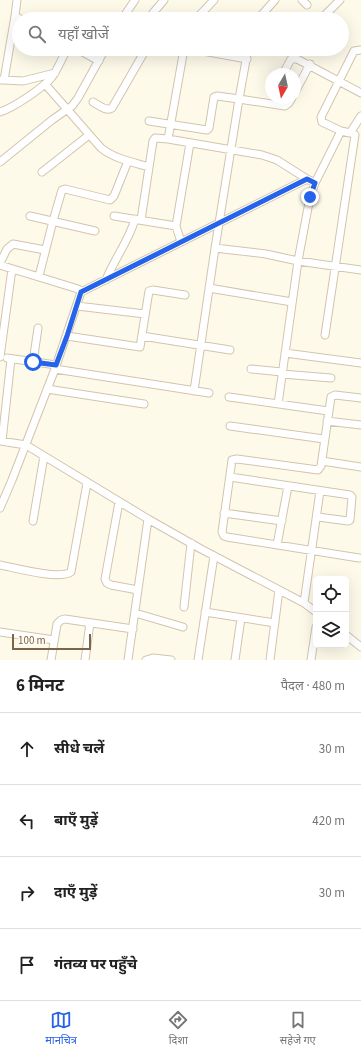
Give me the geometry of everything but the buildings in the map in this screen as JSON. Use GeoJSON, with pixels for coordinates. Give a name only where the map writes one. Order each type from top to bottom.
{"type":"FeatureCollection","features":[{"type":"Feature","properties":{"kind":"street"},"geometry":{"type":"LineString","coordinates":[[17,0],[18,12]]}},
{"type":"Feature","properties":{"kind":"street"},"geometry":{"type":"LineString","coordinates":[[127,12],[135,0]]}},
{"type":"Feature","properties":{"kind":"street"},"geometry":{"type":"LineString","coordinates":[[154,12],[164,0]]}},
{"type":"Feature","properties":{"kind":"street"},"geometry":{"type":"LineString","coordinates":[[203,12],[214,0]]}},
{"type":"Feature","properties":{"kind":"street"},"geometry":{"type":"LineString","coordinates":[[264,12],[275,0]]}},
{"type":"Feature","properties":{"kind":"street"},"geometry":{"type":"LineString","coordinates":[[328,12],[340,0]]}},
{"type":"Feature","properties":{"kind":"street"},"geometry":{"type":"LineString","coordinates":[[12,41],[2,80],[23,81],[55,73]]}},
{"type":"Feature","properties":{"kind":"street"},"geometry":{"type":"LineString","coordinates":[[355,135],[322,122],[321,120],[354,51],[361,50]]}},
{"type":"Feature","properties":{"kind":"street"},"geometry":{"type":"LineString","coordinates":[[0,112],[10,109],[45,84],[55,73],[64,56]]}},
{"type":"Feature","properties":{"kind":"street"},"geometry":{"type":"LineString","coordinates":[[90,56],[99,61]]}},
{"type":"Feature","properties":{"kind":"street"},"geometry":{"type":"LineString","coordinates":[[0,162],[52,120],[67,110],[78,98],[102,56]]}},
{"type":"Feature","properties":{"kind":"street"},"geometry":{"type":"LineString","coordinates":[[93,102],[107,109],[112,108],[142,56]]}},
{"type":"Feature","properties":{"kind":"street"},"geometry":{"type":"LineString","coordinates":[[168,139],[183,56]]}},
{"type":"Feature","properties":{"kind":"street"},"geometry":{"type":"LineString","coordinates":[[230,56],[247,59]]}},
{"type":"Feature","properties":{"kind":"street"},"geometry":{"type":"LineString","coordinates":[[194,391],[215,248],[247,56]]}},
{"type":"Feature","properties":{"kind":"street"},"geometry":{"type":"LineString","coordinates":[[287,68],[294,58],[310,64],[339,82],[361,93]]}},
{"type":"Feature","properties":{"kind":"street"},"geometry":{"type":"LineString","coordinates":[[301,81],[310,64]]}},
{"type":"Feature","properties":{"kind":"street"},"geometry":{"type":"LineString","coordinates":[[45,84],[89,135],[106,152],[128,161],[149,166]]}},
{"type":"Feature","properties":{"kind":"street"},"geometry":{"type":"LineString","coordinates":[[149,121],[207,130],[209,128],[214,97],[217,96],[265,103]]}},
{"type":"Feature","properties":{"kind":"street"},"geometry":{"type":"LineString","coordinates":[[272,104],[285,106],[288,104]]}},
{"type":"Feature","properties":{"kind":"street"},"geometry":{"type":"LineString","coordinates":[[325,335],[334,266],[355,135],[361,116]]}},
{"type":"Feature","properties":{"kind":"street"},"geometry":{"type":"LineString","coordinates":[[278,404],[298,260],[310,197],[315,183],[341,130]]}},
{"type":"Feature","properties":{"kind":"street"},"geometry":{"type":"LineString","coordinates":[[42,172],[89,135]]}},
{"type":"Feature","properties":{"kind":"street"},"geometry":{"type":"LineString","coordinates":[[106,280],[120,250],[138,220],[153,139],[168,139],[262,155],[277,160],[315,183]]}},
{"type":"Feature","properties":{"kind":"street"},"geometry":{"type":"LineString","coordinates":[[180,242],[176,226],[190,143]]}},
{"type":"Feature","properties":{"kind":"street"},"geometry":{"type":"LineString","coordinates":[[39,276],[62,191],[64,189],[107,200],[112,199],[128,161]]}},
{"type":"Feature","properties":{"kind":"street"},"geometry":{"type":"LineString","coordinates":[[0,508],[56,367],[81,292],[307,179]]}},
{"type":"Feature","properties":{"kind":"street"},"geometry":{"type":"LineString","coordinates":[[30,216],[95,231]]}},
{"type":"Feature","properties":{"kind":"street"},"geometry":{"type":"LineString","coordinates":[[114,216],[176,226]]}},
{"type":"Feature","properties":{"kind":"street"},"geometry":{"type":"LineString","coordinates":[[46,250],[12,244],[7,249],[0,264],[12,269],[78,288],[81,292]]}},
{"type":"Feature","properties":{"kind":"street"},"geometry":{"type":"LineString","coordinates":[[215,248],[266,254],[361,270]]}},
{"type":"Feature","properties":{"kind":"street"},"geometry":{"type":"LineString","coordinates":[[12,269],[0,357],[210,393]]}},
{"type":"Feature","properties":{"kind":"street"},"geometry":{"type":"LineString","coordinates":[[209,288],[292,302]]}},
{"type":"Feature","properties":{"kind":"street"},"geometry":{"type":"LineString","coordinates":[[67,336],[138,347],[141,346],[148,294],[150,290],[185,294]]}},
{"type":"Feature","properties":{"kind":"street"},"geometry":{"type":"LineString","coordinates":[[77,306],[145,314]]}},
{"type":"Feature","properties":{"kind":"street"},"geometry":{"type":"LineString","coordinates":[[33,362],[38,328]]}},
{"type":"Feature","properties":{"kind":"street"},"geometry":{"type":"LineString","coordinates":[[142,336],[230,350]]}},
{"type":"Feature","properties":{"kind":"street"},"geometry":{"type":"LineString","coordinates":[[285,353],[361,363]]}},
{"type":"Feature","properties":{"kind":"street"},"geometry":{"type":"LineString","coordinates":[[11,358],[1,441],[26,445],[148,519],[214,556],[304,603],[313,610]]}},
{"type":"Feature","properties":{"kind":"street"},"geometry":{"type":"LineString","coordinates":[[251,369],[331,378]]}},
{"type":"Feature","properties":{"kind":"street"},"geometry":{"type":"LineString","coordinates":[[47,389],[144,404]]}},
{"type":"Feature","properties":{"kind":"street"},"geometry":{"type":"LineString","coordinates":[[359,558],[224,536],[222,532],[231,462],[234,459],[315,470],[320,469],[330,398],[332,396],[361,398]]}},
{"type":"Feature","properties":{"kind":"street"},"geometry":{"type":"LineString","coordinates":[[229,397],[328,411]]}},
{"type":"Feature","properties":{"kind":"street"},"geometry":{"type":"LineString","coordinates":[[327,421],[361,425]]}},
{"type":"Feature","properties":{"kind":"street"},"geometry":{"type":"LineString","coordinates":[[230,426],[324,439]]}},
{"type":"Feature","properties":{"kind":"street"},"geometry":{"type":"LineString","coordinates":[[33,521],[44,456]]}},
{"type":"Feature","properties":{"kind":"street"},"geometry":{"type":"LineString","coordinates":[[322,462],[361,467]]}},
{"type":"Feature","properties":{"kind":"street"},"geometry":{"type":"LineString","coordinates":[[230,477],[350,495],[353,498],[348,521],[318,517]]}},
{"type":"Feature","properties":{"kind":"street"},"geometry":{"type":"LineString","coordinates":[[0,565],[50,574],[65,574],[71,572],[87,483]]}},
{"type":"Feature","properties":{"kind":"street"},"geometry":{"type":"LineString","coordinates":[[277,545],[288,486]]}},
{"type":"Feature","properties":{"kind":"street"},"geometry":{"type":"LineString","coordinates":[[304,603],[318,517],[320,491]]}},
{"type":"Feature","properties":{"kind":"street"},"geometry":{"type":"LineString","coordinates":[[119,502],[105,580],[111,585],[138,590]]}},
{"type":"Feature","properties":{"kind":"street"},"geometry":{"type":"LineString","coordinates":[[224,513],[282,522]]}},
{"type":"Feature","properties":{"kind":"street"},"geometry":{"type":"LineString","coordinates":[[128,660],[148,519]]}},
{"type":"Feature","properties":{"kind":"street"},"geometry":{"type":"LineString","coordinates":[[184,607],[190,543]]}},
{"type":"Feature","properties":{"kind":"street"},"geometry":{"type":"LineString","coordinates":[[198,660],[214,556]]}},
{"type":"Feature","properties":{"kind":"street"},"geometry":{"type":"LineString","coordinates":[[270,660],[279,590]]}},
{"type":"Feature","properties":{"kind":"street"},"geometry":{"type":"LineString","coordinates":[[205,612],[275,623]]}},
{"type":"Feature","properties":{"kind":"street"},"geometry":{"type":"LineString","coordinates":[[135,613],[183,627]]}},
{"type":"Feature","properties":{"kind":"street"},"geometry":{"type":"LineString","coordinates":[[235,660],[241,618]]}},
{"type":"Feature","properties":{"kind":"street"},"geometry":{"type":"LineString","coordinates":[[51,660],[57,624],[61,620],[66,619],[132,629]]}},
{"type":"Feature","properties":{"kind":"street"},"geometry":{"type":"LineString","coordinates":[[85,660],[90,623]]}},
{"type":"Feature","properties":{"kind":"street"},"geometry":{"type":"LineString","coordinates":[[0,632],[54,640]]}},
{"type":"Feature","properties":{"kind":"street"},"geometry":{"type":"LineString","coordinates":[[349,637],[361,647]]}},
{"type":"Feature","properties":{"kind":"street"},"geometry":{"type":"LineString","coordinates":[[311,660],[313,647]]}},
{"type":"Feature","properties":{"kind":"street"},"geometry":{"type":"LineString","coordinates":[[146,660],[153,658],[168,660]]}},
{"type":"Feature","properties":{"kind":"route"},"geometry":{"type":"LineString","coordinates":[[33,362],[56,365],[81,292],[307,179],[315,183],[310,197]]}}]}
